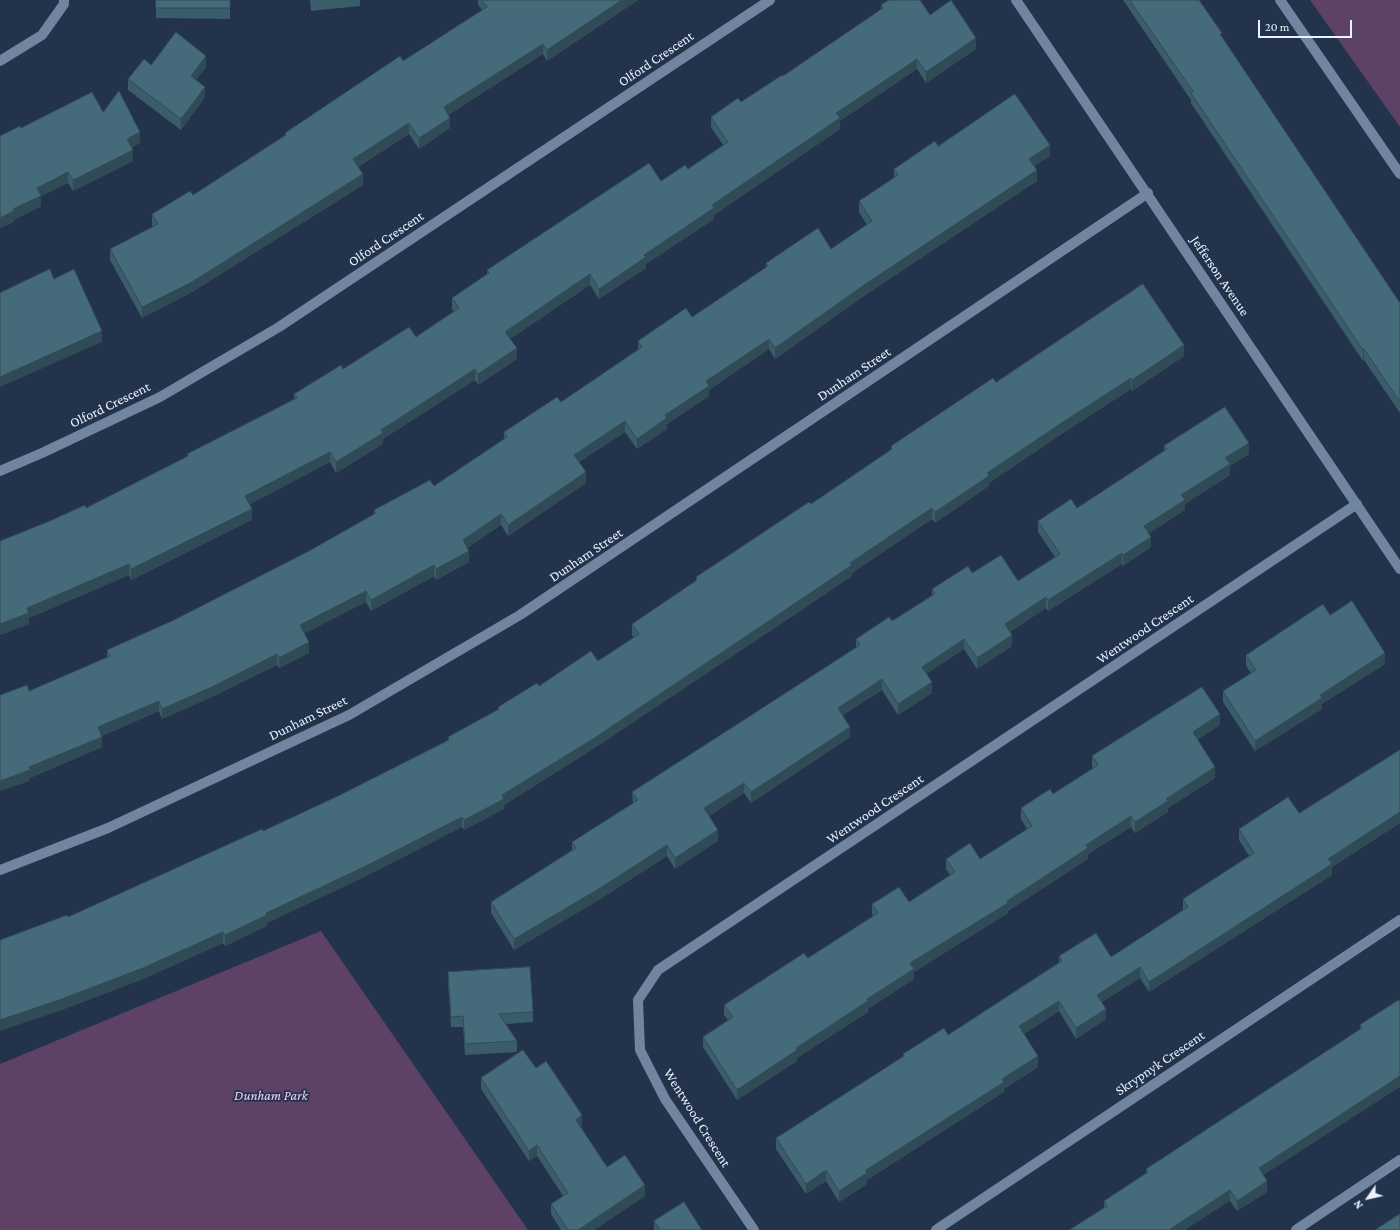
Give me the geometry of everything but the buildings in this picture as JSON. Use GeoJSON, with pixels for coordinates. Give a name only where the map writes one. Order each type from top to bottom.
{"type":"FeatureCollection","features":[{"type":"Feature","properties":{"kind":"street"},"geometry":{"type":"LineString","coordinates":[[0,62],[42,35],[64,4],[64,0]]}},
{"type":"Feature","properties":{"kind":"street","name":"Olford Crescent"},"geometry":{"type":"LineString","coordinates":[[0,471],[42,453],[160,397],[279,327],[769,0]]}},
{"type":"Feature","properties":{"kind":"street","name":"Jefferson Avenue"},"geometry":{"type":"LineString","coordinates":[[1016,0],[1148,193],[1400,569]]}},
{"type":"Feature","properties":{"kind":"street"},"geometry":{"type":"LineString","coordinates":[[1280,0],[1400,174]]}},
{"type":"Feature","properties":{"kind":"street","name":"Dunham Street"},"geometry":{"type":"LineString","coordinates":[[0,870],[108,828],[349,715],[520,616],[1148,193]]}},
{"type":"Feature","properties":{"kind":"street","name":"Wentwood Crescent"},"geometry":{"type":"LineString","coordinates":[[754,1230],[665,1099],[640,1050],[638,1000],[658,970],[1356,504]]}},
{"type":"Feature","properties":{"kind":"street","name":"Skrypnyk Crescent"},"geometry":{"type":"LineString","coordinates":[[936,1230],[1400,920]]}},
{"type":"Feature","properties":{"kind":"street"},"geometry":{"type":"LineString","coordinates":[[1296,1230],[1400,1160]]}},
{"type":"Feature","properties":{"kind":"green space"},"geometry":{"type":"Polygon","coordinates":[[[1310,0],[1400,0],[1400,127],[1310,0]]]}},
{"type":"Feature","properties":{"kind":"green space","name":"Dunham Park"},"geometry":{"type":"Polygon","coordinates":[[[321,931],[528,1230],[0,1230],[0,1064],[321,931]]]}}]}
